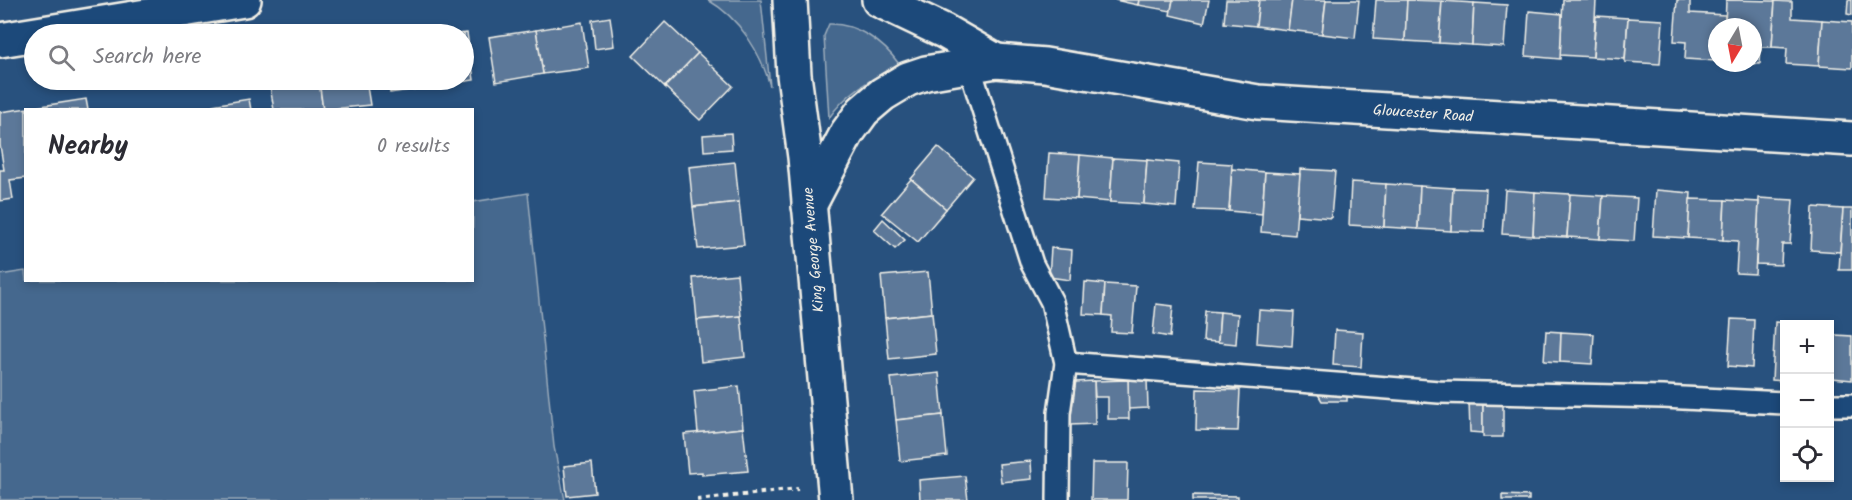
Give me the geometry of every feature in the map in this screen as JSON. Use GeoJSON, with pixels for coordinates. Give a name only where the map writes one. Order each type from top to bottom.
{"type":"FeatureCollection","features":[{"type":"Feature","properties":{"kind":"street"},"geometry":{"type":"LineString","coordinates":[[74,24],[158,6],[244,0]]}},
{"type":"Feature","properties":{"kind":"street","name":"King George Avenue"},"geometry":{"type":"LineString","coordinates":[[790,0],[794,75],[836,492]]}},
{"type":"Feature","properties":{"kind":"street","name":"Gloucester Road"},"geometry":{"type":"LineString","coordinates":[[879,0],[944,31],[983,63]]}},
{"type":"Feature","properties":{"kind":"street"},"geometry":{"type":"LineString","coordinates":[[0,40],[24,35]]}},
{"type":"Feature","properties":{"kind":"street","name":"Gloucester Road"},"geometry":{"type":"LineString","coordinates":[[809,206],[847,133],[863,111],[883,94],[908,79],[983,63],[1046,65],[1258,102],[1852,139]]}},
{"type":"Feature","properties":{"kind":"lane"},"geometry":{"type":"LineString","coordinates":[[983,63],[1032,264],[1052,302],[1066,363],[1059,413],[1058,500]]}},
{"type":"Feature","properties":{"kind":"lane"},"geometry":{"type":"LineString","coordinates":[[1066,363],[1439,392],[1663,397],[1780,403]]}},
{"type":"Feature","properties":{"kind":"lane"},"geometry":{"type":"LineString","coordinates":[[1834,405],[1852,405]]}},
{"type":"Feature","properties":{"kind":"path"},"geometry":{"type":"LineString","coordinates":[[697,500],[836,492]]}},
{"type":"Feature","properties":{"kind":"shaded area"},"geometry":{"type":"Polygon","coordinates":[[[708,0],[761,0],[770,86],[761,61],[748,37],[730,16],[708,0]]]}},
{"type":"Feature","properties":{"kind":"shaded area"},"geometry":{"type":"Polygon","coordinates":[[[829,24],[850,27],[869,36],[886,49],[899,64],[852,93],[829,118],[824,36],[829,24]]]}},
{"type":"Feature","properties":{"kind":"shaded area"},"geometry":{"type":"Polygon","coordinates":[[[528,193],[554,447],[565,500],[0,500],[0,275],[24,271],[24,282],[474,282],[474,202],[528,193]]]}},
{"type":"Feature","properties":{"kind":"building"},"geometry":{"type":"Polygon","coordinates":[[[1115,0],[1139,0],[1138,5],[1115,0]]]}},
{"type":"Feature","properties":{"kind":"building"},"geometry":{"type":"Polygon","coordinates":[[[1139,0],[1173,0],[1171,11],[1138,5],[1139,0]]]}},
{"type":"Feature","properties":{"kind":"building"},"geometry":{"type":"Polygon","coordinates":[[[1173,0],[1209,0],[1204,23],[1170,15],[1173,0]]]}},
{"type":"Feature","properties":{"kind":"building"},"geometry":{"type":"Polygon","coordinates":[[[1226,0],[1259,0],[1256,26],[1224,23],[1226,0]]]}},
{"type":"Feature","properties":{"kind":"building"},"geometry":{"type":"Polygon","coordinates":[[[1259,0],[1292,0],[1288,30],[1256,26],[1259,0]]]}},
{"type":"Feature","properties":{"kind":"building"},"geometry":{"type":"Polygon","coordinates":[[[1292,0],[1326,0],[1322,34],[1288,30],[1292,0]]]}},
{"type":"Feature","properties":{"kind":"building"},"geometry":{"type":"Polygon","coordinates":[[[1326,0],[1359,0],[1355,38],[1322,34],[1326,0]]]}},
{"type":"Feature","properties":{"kind":"building"},"geometry":{"type":"Polygon","coordinates":[[[1376,0],[1407,0],[1405,41],[1373,39],[1376,0]]]}},
{"type":"Feature","properties":{"kind":"building"},"geometry":{"type":"Polygon","coordinates":[[[1407,0],[1442,1],[1439,43],[1405,41],[1407,0]]]}},
{"type":"Feature","properties":{"kind":"building"},"geometry":{"type":"Polygon","coordinates":[[[1563,0],[1596,0],[1593,57],[1560,55],[1563,0]]]}},
{"type":"Feature","properties":{"kind":"building"},"geometry":{"type":"Polygon","coordinates":[[[1677,0],[1690,0],[1690,13],[1725,15],[1725,18],[1708,18],[1708,60],[1685,59],[1686,42],[1674,41],[1677,0]]]}},
{"type":"Feature","properties":{"kind":"building"},"geometry":{"type":"Polygon","coordinates":[[[1726,0],[1775,1],[1772,47],[1762,47],[1762,18],[1725,18],[1726,0]]]}},
{"type":"Feature","properties":{"kind":"building"},"geometry":{"type":"Polygon","coordinates":[[[1848,0],[1852,0],[1852,15],[1847,14],[1848,0]]]}},
{"type":"Feature","properties":{"kind":"building"},"geometry":{"type":"Polygon","coordinates":[[[1442,1],[1474,3],[1472,45],[1439,43],[1442,1]]]}},
{"type":"Feature","properties":{"kind":"building"},"geometry":{"type":"Polygon","coordinates":[[[1775,1],[1792,2],[1792,18],[1822,20],[1819,66],[1786,64],[1787,48],[1772,47],[1775,1]]]}},
{"type":"Feature","properties":{"kind":"building"},"geometry":{"type":"Polygon","coordinates":[[[1474,3],[1507,5],[1504,47],[1472,45],[1474,3]]]}},
{"type":"Feature","properties":{"kind":"building"},"geometry":{"type":"Polygon","coordinates":[[[1529,11],[1562,14],[1560,59],[1526,56],[1529,11]]]}},
{"type":"Feature","properties":{"kind":"building"},"geometry":{"type":"Polygon","coordinates":[[[1596,16],[1628,18],[1625,59],[1593,57],[1596,16]]]}},
{"type":"Feature","properties":{"kind":"building"},"geometry":{"type":"Polygon","coordinates":[[[610,17],[614,46],[595,49],[592,20],[610,17]]]}},
{"type":"Feature","properties":{"kind":"building"},"geometry":{"type":"Polygon","coordinates":[[[1628,18],[1663,20],[1660,64],[1625,62],[1628,18]]]}},
{"type":"Feature","properties":{"kind":"building"},"geometry":{"type":"Polygon","coordinates":[[[1822,20],[1852,22],[1852,68],[1819,66],[1822,20]]]}},
{"type":"Feature","properties":{"kind":"building"},"geometry":{"type":"Polygon","coordinates":[[[582,22],[589,68],[543,74],[536,30],[582,22]]]}},
{"type":"Feature","properties":{"kind":"building"},"geometry":{"type":"Polygon","coordinates":[[[665,22],[698,53],[665,87],[633,56],[665,22]]]}},
{"type":"Feature","properties":{"kind":"building"},"geometry":{"type":"Polygon","coordinates":[[[536,30],[543,74],[496,82],[489,37],[536,30]]]}},
{"type":"Feature","properties":{"kind":"building"},"geometry":{"type":"Polygon","coordinates":[[[698,53],[733,86],[700,120],[665,87],[698,53]]]}},
{"type":"Feature","properties":{"kind":"building"},"geometry":{"type":"Polygon","coordinates":[[[271,90],[320,90],[323,108],[274,108],[271,90]]]}},
{"type":"Feature","properties":{"kind":"building"},"geometry":{"type":"Polygon","coordinates":[[[320,90],[368,90],[370,105],[323,108],[320,90]]]}},
{"type":"Feature","properties":{"kind":"building"},"geometry":{"type":"Polygon","coordinates":[[[390,90],[410,90],[390,93],[390,90]]]}},
{"type":"Feature","properties":{"kind":"building"},"geometry":{"type":"Polygon","coordinates":[[[86,99],[88,108],[42,108],[42,106],[86,99]]]}},
{"type":"Feature","properties":{"kind":"building"},"geometry":{"type":"Polygon","coordinates":[[[249,99],[251,108],[213,108],[213,105],[249,99]]]}},
{"type":"Feature","properties":{"kind":"building"},"geometry":{"type":"Polygon","coordinates":[[[24,109],[24,178],[10,180],[13,199],[0,201],[0,170],[4,170],[0,145],[0,112],[24,109]]]}},
{"type":"Feature","properties":{"kind":"building"},"geometry":{"type":"Polygon","coordinates":[[[731,133],[732,149],[704,151],[703,135],[731,133]]]}},
{"type":"Feature","properties":{"kind":"building"},"geometry":{"type":"Polygon","coordinates":[[[938,147],[973,177],[946,209],[911,179],[938,147]]]}},
{"type":"Feature","properties":{"kind":"building"},"geometry":{"type":"Polygon","coordinates":[[[1049,153],[1080,155],[1077,199],[1046,197],[1049,153]]]}},
{"type":"Feature","properties":{"kind":"building"},"geometry":{"type":"Polygon","coordinates":[[[1080,155],[1113,158],[1110,202],[1077,199],[1080,155]]]}},
{"type":"Feature","properties":{"kind":"building"},"geometry":{"type":"Polygon","coordinates":[[[1113,158],[1147,160],[1144,204],[1110,202],[1113,158]]]}},
{"type":"Feature","properties":{"kind":"building"},"geometry":{"type":"Polygon","coordinates":[[[1147,160],[1179,163],[1176,207],[1144,204],[1147,160]]]}},
{"type":"Feature","properties":{"kind":"building"},"geometry":{"type":"Polygon","coordinates":[[[735,162],[739,202],[693,207],[689,167],[735,162]]]}},
{"type":"Feature","properties":{"kind":"building"},"geometry":{"type":"Polygon","coordinates":[[[1199,162],[1232,164],[1229,211],[1195,210],[1199,162]]]}},
{"type":"Feature","properties":{"kind":"building"},"geometry":{"type":"Polygon","coordinates":[[[1232,169],[1265,172],[1262,214],[1229,211],[1232,169]]]}},
{"type":"Feature","properties":{"kind":"building"},"geometry":{"type":"Polygon","coordinates":[[[1300,169],[1335,171],[1331,218],[1297,215],[1300,169]]]}},
{"type":"Feature","properties":{"kind":"building"},"geometry":{"type":"Polygon","coordinates":[[[1265,172],[1300,174],[1295,235],[1261,232],[1265,172]]]}},
{"type":"Feature","properties":{"kind":"building"},"geometry":{"type":"Polygon","coordinates":[[[911,179],[946,209],[918,242],[882,213],[911,179]]]}},
{"type":"Feature","properties":{"kind":"building"},"geometry":{"type":"Polygon","coordinates":[[[1351,182],[1386,184],[1384,227],[1349,225],[1351,182]]]}},
{"type":"Feature","properties":{"kind":"building"},"geometry":{"type":"Polygon","coordinates":[[[1386,184],[1420,186],[1418,229],[1384,227],[1386,184]]]}},
{"type":"Feature","properties":{"kind":"building"},"geometry":{"type":"Polygon","coordinates":[[[1420,186],[1453,188],[1451,231],[1418,229],[1420,186]]]}},
{"type":"Feature","properties":{"kind":"building"},"geometry":{"type":"Polygon","coordinates":[[[1453,188],[1486,189],[1484,232],[1451,231],[1453,188]]]}},
{"type":"Feature","properties":{"kind":"building"},"geometry":{"type":"Polygon","coordinates":[[[1505,190],[1535,192],[1533,236],[1502,234],[1505,190]]]}},
{"type":"Feature","properties":{"kind":"building"},"geometry":{"type":"Polygon","coordinates":[[[1656,190],[1691,193],[1688,238],[1653,236],[1656,190]]]}},
{"type":"Feature","properties":{"kind":"building"},"geometry":{"type":"Polygon","coordinates":[[[1535,192],[1570,194],[1567,237],[1533,236],[1535,192]]]}},
{"type":"Feature","properties":{"kind":"building"},"geometry":{"type":"Polygon","coordinates":[[[1570,194],[1603,196],[1600,239],[1567,237],[1570,194]]]}},
{"type":"Feature","properties":{"kind":"building"},"geometry":{"type":"Polygon","coordinates":[[[1603,196],[1637,198],[1634,241],[1600,239],[1603,196]]]}},
{"type":"Feature","properties":{"kind":"building"},"geometry":{"type":"Polygon","coordinates":[[[1759,198],[1793,200],[1790,244],[1782,244],[1781,265],[1756,264],[1759,198]]]}},
{"type":"Feature","properties":{"kind":"building"},"geometry":{"type":"Polygon","coordinates":[[[1690,199],[1725,200],[1723,240],[1688,238],[1690,199]]]}},
{"type":"Feature","properties":{"kind":"building"},"geometry":{"type":"Polygon","coordinates":[[[1725,200],[1759,202],[1755,274],[1736,273],[1738,241],[1723,240],[1725,200]]]}},
{"type":"Feature","properties":{"kind":"building"},"geometry":{"type":"Polygon","coordinates":[[[739,202],[744,245],[698,249],[693,207],[739,202]]]}},
{"type":"Feature","properties":{"kind":"building"},"geometry":{"type":"Polygon","coordinates":[[[1813,207],[1843,209],[1840,252],[1811,250],[1813,207]]]}},
{"type":"Feature","properties":{"kind":"building"},"geometry":{"type":"Polygon","coordinates":[[[1843,209],[1852,209],[1852,270],[1839,270],[1843,209]]]}},
{"type":"Feature","properties":{"kind":"building"},"geometry":{"type":"Polygon","coordinates":[[[883,219],[905,240],[895,249],[874,230],[883,219]]]}},
{"type":"Feature","properties":{"kind":"building"},"geometry":{"type":"Polygon","coordinates":[[[1051,248],[1072,250],[1070,280],[1049,277],[1051,248]]]}},
{"type":"Feature","properties":{"kind":"building"},"geometry":{"type":"Polygon","coordinates":[[[928,272],[932,313],[885,318],[881,276],[928,272]]]}},
{"type":"Feature","properties":{"kind":"building"},"geometry":{"type":"Polygon","coordinates":[[[737,274],[741,316],[697,320],[693,278],[737,274]]]}},
{"type":"Feature","properties":{"kind":"building"},"geometry":{"type":"Polygon","coordinates":[[[1085,282],[1105,284],[1103,315],[1083,314],[1085,282]]]}},
{"type":"Feature","properties":{"kind":"building"},"geometry":{"type":"Polygon","coordinates":[[[1105,284],[1136,286],[1132,333],[1111,332],[1112,316],[1103,315],[1105,284]]]}},
{"type":"Feature","properties":{"kind":"building"},"geometry":{"type":"Polygon","coordinates":[[[1156,304],[1173,306],[1170,337],[1153,334],[1156,304]]]}},
{"type":"Feature","properties":{"kind":"building"},"geometry":{"type":"Polygon","coordinates":[[[1259,310],[1294,312],[1292,346],[1257,343],[1259,310]]]}},
{"type":"Feature","properties":{"kind":"building"},"geometry":{"type":"Polygon","coordinates":[[[1205,311],[1220,312],[1218,342],[1203,341],[1205,311]]]}},
{"type":"Feature","properties":{"kind":"building"},"geometry":{"type":"Polygon","coordinates":[[[1220,312],[1238,314],[1236,344],[1218,342],[1220,312]]]}},
{"type":"Feature","properties":{"kind":"building"},"geometry":{"type":"Polygon","coordinates":[[[932,313],[936,354],[889,359],[885,318],[932,313]]]}},
{"type":"Feature","properties":{"kind":"building"},"geometry":{"type":"Polygon","coordinates":[[[741,316],[745,357],[701,362],[697,320],[741,316]]]}},
{"type":"Feature","properties":{"kind":"building"},"geometry":{"type":"Polygon","coordinates":[[[1731,319],[1754,320],[1752,368],[1728,366],[1731,319]]]}},
{"type":"Feature","properties":{"kind":"building"},"geometry":{"type":"Polygon","coordinates":[[[1775,322],[1780,322],[1780,381],[1772,380],[1775,322]]]}},
{"type":"Feature","properties":{"kind":"building"},"geometry":{"type":"Polygon","coordinates":[[[1335,330],[1363,332],[1361,367],[1333,365],[1335,330]]]}},
{"type":"Feature","properties":{"kind":"building"},"geometry":{"type":"Polygon","coordinates":[[[1546,331],[1561,332],[1560,362],[1544,361],[1546,331]]]}},
{"type":"Feature","properties":{"kind":"building"},"geometry":{"type":"Polygon","coordinates":[[[1561,332],[1594,334],[1592,364],[1560,362],[1561,332]]]}},
{"type":"Feature","properties":{"kind":"building"},"geometry":{"type":"Polygon","coordinates":[[[1835,335],[1852,336],[1852,380],[1834,378],[1835,335]]]}},
{"type":"Feature","properties":{"kind":"building"},"geometry":{"type":"Polygon","coordinates":[[[939,373],[943,415],[896,420],[891,378],[939,373]]]}},
{"type":"Feature","properties":{"kind":"building"},"geometry":{"type":"Polygon","coordinates":[[[1147,379],[1148,408],[1128,409],[1128,380],[1147,379]]]}},
{"type":"Feature","properties":{"kind":"building"},"geometry":{"type":"Polygon","coordinates":[[[1128,380],[1129,419],[1108,419],[1108,397],[1095,397],[1094,381],[1128,380]]]}},
{"type":"Feature","properties":{"kind":"building"},"geometry":{"type":"Polygon","coordinates":[[[1094,381],[1095,424],[1070,425],[1075,382],[1094,381]]]}},
{"type":"Feature","properties":{"kind":"building"},"geometry":{"type":"Polygon","coordinates":[[[739,386],[743,428],[698,433],[694,391],[739,386]]]}},
{"type":"Feature","properties":{"kind":"building"},"geometry":{"type":"Polygon","coordinates":[[[1197,389],[1240,390],[1238,431],[1196,430],[1197,389]]]}},
{"type":"Feature","properties":{"kind":"building"},"geometry":{"type":"Polygon","coordinates":[[[1316,391],[1347,395],[1347,401],[1322,401],[1316,391]]]}},
{"type":"Feature","properties":{"kind":"building"},"geometry":{"type":"Polygon","coordinates":[[[1469,401],[1483,403],[1483,433],[1470,432],[1469,401]]]}},
{"type":"Feature","properties":{"kind":"building"},"geometry":{"type":"Polygon","coordinates":[[[1483,403],[1503,403],[1503,437],[1483,437],[1483,403]]]}},
{"type":"Feature","properties":{"kind":"building"},"geometry":{"type":"Polygon","coordinates":[[[943,415],[947,456],[900,461],[896,420],[943,415]]]}},
{"type":"Feature","properties":{"kind":"building"},"geometry":{"type":"Polygon","coordinates":[[[743,428],[748,471],[702,475],[702,472],[688,473],[684,434],[743,428]]]}},
{"type":"Feature","properties":{"kind":"building"},"geometry":{"type":"Polygon","coordinates":[[[1031,461],[1032,479],[1001,482],[999,464],[1031,461]]]}},
{"type":"Feature","properties":{"kind":"building"},"geometry":{"type":"Polygon","coordinates":[[[592,463],[595,493],[567,496],[564,466],[592,463]]]}},
{"type":"Feature","properties":{"kind":"building"},"geometry":{"type":"Polygon","coordinates":[[[1092,463],[1128,463],[1127,500],[1091,500],[1092,463]]]}},
{"type":"Feature","properties":{"kind":"building"},"geometry":{"type":"Polygon","coordinates":[[[965,476],[968,500],[920,500],[919,480],[965,476]]]}},
{"type":"Feature","properties":{"kind":"building"},"geometry":{"type":"Polygon","coordinates":[[[1193,495],[1238,496],[1238,500],[1193,500],[1193,495]]]}},
{"type":"Feature","properties":{"kind":"building"},"geometry":{"type":"Polygon","coordinates":[[[1502,495],[1529,496],[1529,500],[1502,500],[1502,495]]]}}]}
